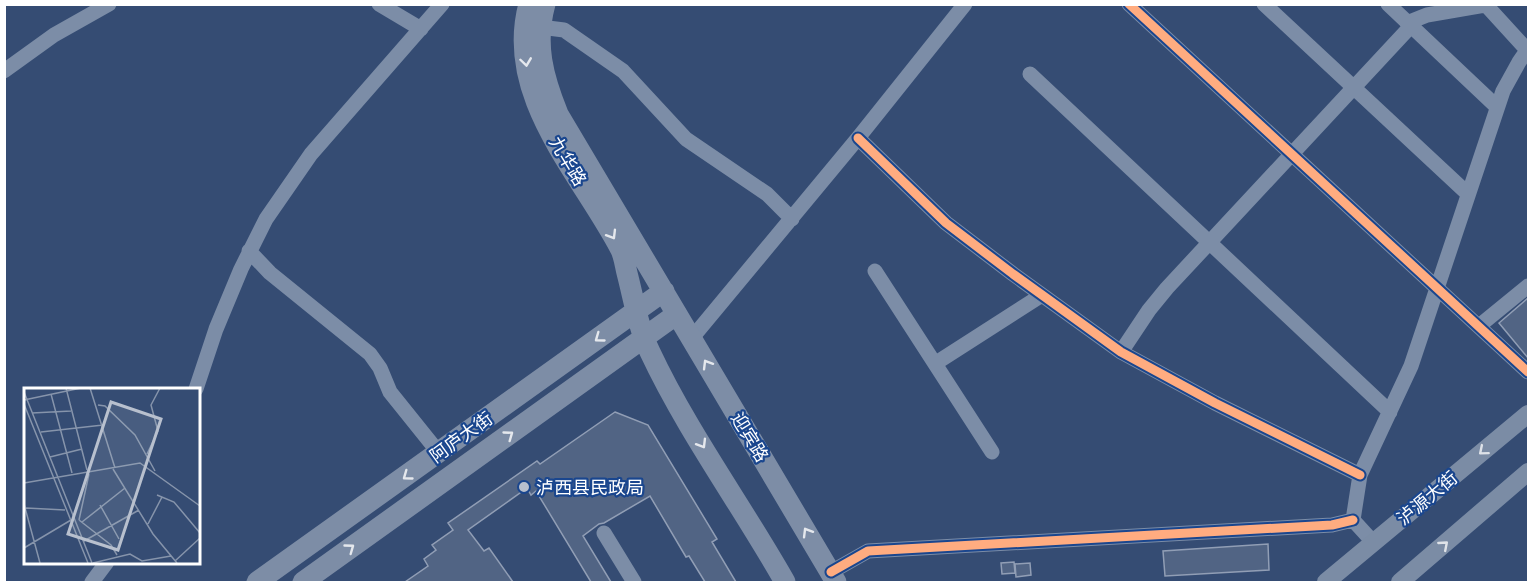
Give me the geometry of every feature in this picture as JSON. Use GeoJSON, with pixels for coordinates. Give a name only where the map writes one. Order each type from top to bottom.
{"type":"FeatureCollection","features":[{"type":"Feature","properties":{"kind":"highway","name":"九华路"},"geometry":{"type":"LineString","coordinates":[[529,4],[525,18],[524,45],[531,87],[544,121],[621,250],[636,311]]}},
{"type":"Feature","properties":{"kind":"highway","name":"九华路"},"geometry":{"type":"LineString","coordinates":[[545,4],[540,27],[540,52],[542,68],[558,114],[664,291]]}},
{"type":"Feature","properties":{"kind":"highway","name":"阿庐大街"},"geometry":{"type":"LineString","coordinates":[[261,581],[664,291]]}},
{"type":"Feature","properties":{"kind":"highway","name":"迎宾路"},"geometry":{"type":"LineString","coordinates":[[664,291],[834,578]]}},
{"type":"Feature","properties":{"kind":"highway"},"geometry":{"type":"LineString","coordinates":[[636,311],[644,338],[669,388],[785,582]]}},
{"type":"Feature","properties":{"kind":"highway"},"geometry":{"type":"LineString","coordinates":[[303,582],[678,314]]}},
{"type":"Feature","properties":{"kind":"main road","name":"泸源大街"},"geometry":{"type":"LineString","coordinates":[[1326,582],[1528,414]]}},
{"type":"Feature","properties":{"kind":"main road"},"geometry":{"type":"LineString","coordinates":[[1400,582],[1527,476]]}},
{"type":"Feature","properties":{"kind":"street"},"geometry":{"type":"LineString","coordinates":[[4,71],[54,35],[109,4]]}},
{"type":"Feature","properties":{"kind":"street"},"geometry":{"type":"LineString","coordinates":[[379,4],[421,29]]}},
{"type":"Feature","properties":{"kind":"street"},"geometry":{"type":"LineString","coordinates":[[196,388],[216,329],[249,251],[266,219],[311,154],[442,4]]}},
{"type":"Feature","properties":{"kind":"street"},"geometry":{"type":"LineString","coordinates":[[692,338],[792,219],[965,4]]}},
{"type":"Feature","properties":{"kind":"street"},"geometry":{"type":"LineString","coordinates":[[1129,4],[1528,372]]}},
{"type":"Feature","properties":{"kind":"street"},"geometry":{"type":"LineString","coordinates":[[1264,4],[1468,194]]}},
{"type":"Feature","properties":{"kind":"street"},"geometry":{"type":"LineString","coordinates":[[1388,4],[1497,107]]}},
{"type":"Feature","properties":{"kind":"street"},"geometry":{"type":"LineString","coordinates":[[1121,351],[1149,310],[1208,242],[1354,88],[1409,25],[1427,15],[1485,5],[1528,50],[1510,76],[1497,107],[1411,366],[1360,475],[1353,519]]}},
{"type":"Feature","properties":{"kind":"street"},"geometry":{"type":"LineString","coordinates":[[540,27],[564,30],[623,71],[686,139],[768,194],[792,219]]}},
{"type":"Feature","properties":{"kind":"street"},"geometry":{"type":"LineString","coordinates":[[1030,74],[1390,412]]}},
{"type":"Feature","properties":{"kind":"street"},"geometry":{"type":"LineString","coordinates":[[858,138],[946,223],[1121,351],[1215,404],[1360,475]]}},
{"type":"Feature","properties":{"kind":"street"},"geometry":{"type":"LineString","coordinates":[[249,251],[270,273],[370,354],[380,368],[390,392],[439,453]]}},
{"type":"Feature","properties":{"kind":"street"},"geometry":{"type":"LineString","coordinates":[[875,271],[992,452]]}},
{"type":"Feature","properties":{"kind":"street"},"geometry":{"type":"LineString","coordinates":[[1479,326],[1528,286]]}},
{"type":"Feature","properties":{"kind":"street"},"geometry":{"type":"LineString","coordinates":[[936,363],[1042,295]]}},
{"type":"Feature","properties":{"kind":"street"},"geometry":{"type":"LineString","coordinates":[[834,578],[868,551],[1332,525],[1353,519]]}},
{"type":"Feature","properties":{"kind":"street"},"geometry":{"type":"LineString","coordinates":[[1353,519],[1374,543]]}},
{"type":"Feature","properties":{"kind":"street"},"geometry":{"type":"LineString","coordinates":[[604,533],[634,582]]}},
{"type":"Feature","properties":{"kind":"street"},"geometry":{"type":"LineString","coordinates":[[92,582],[106,563]]}},
{"type":"Feature","properties":{"kind":"building"},"geometry":{"type":"Polygon","coordinates":[[[1528,298],[1528,358],[1499,323],[1528,298]]]}},
{"type":"Feature","properties":{"kind":"building"},"geometry":{"type":"Polygon","coordinates":[[[615,412],[648,425],[717,539],[712,542],[736,582],[705,582],[689,556],[686,557],[650,496],[599,524],[583,536],[611,582],[591,582],[536,491],[531,495],[527,488],[468,530],[484,551],[489,548],[513,582],[405,582],[428,566],[424,559],[436,550],[432,545],[453,530],[448,523],[537,461],[540,464],[615,412]]]}},
{"type":"Feature","properties":{"kind":"building"},"geometry":{"type":"Polygon","coordinates":[[[1268,544],[1269,570],[1165,576],[1163,551],[1268,544]]]}},
{"type":"Feature","properties":{"kind":"building"},"geometry":{"type":"Polygon","coordinates":[[[1014,562],[1015,573],[1002,574],[1001,563],[1014,562]]]}},
{"type":"Feature","properties":{"kind":"building"},"geometry":{"type":"Polygon","coordinates":[[[1030,563],[1031,575],[1016,577],[1015,564],[1030,563]]]}},
{"type":"Feature","properties":{"kind":"cycle path"},"geometry":{"type":"LineString","coordinates":[[1129,4],[1528,372]]}},
{"type":"Feature","properties":{"kind":"cycle path"},"geometry":{"type":"LineString","coordinates":[[858,138],[946,223],[1121,352],[1215,403],[1360,475]]}},
{"type":"Feature","properties":{"kind":"cycle path"},"geometry":{"type":"LineString","coordinates":[[831,572],[868,551],[1332,525],[1353,520]]}},
{"type":"Feature","properties":{"kind":"place","name":"泸西县民政局"},"geometry":{"type":"Point","coordinates":[524,487]}}]}
